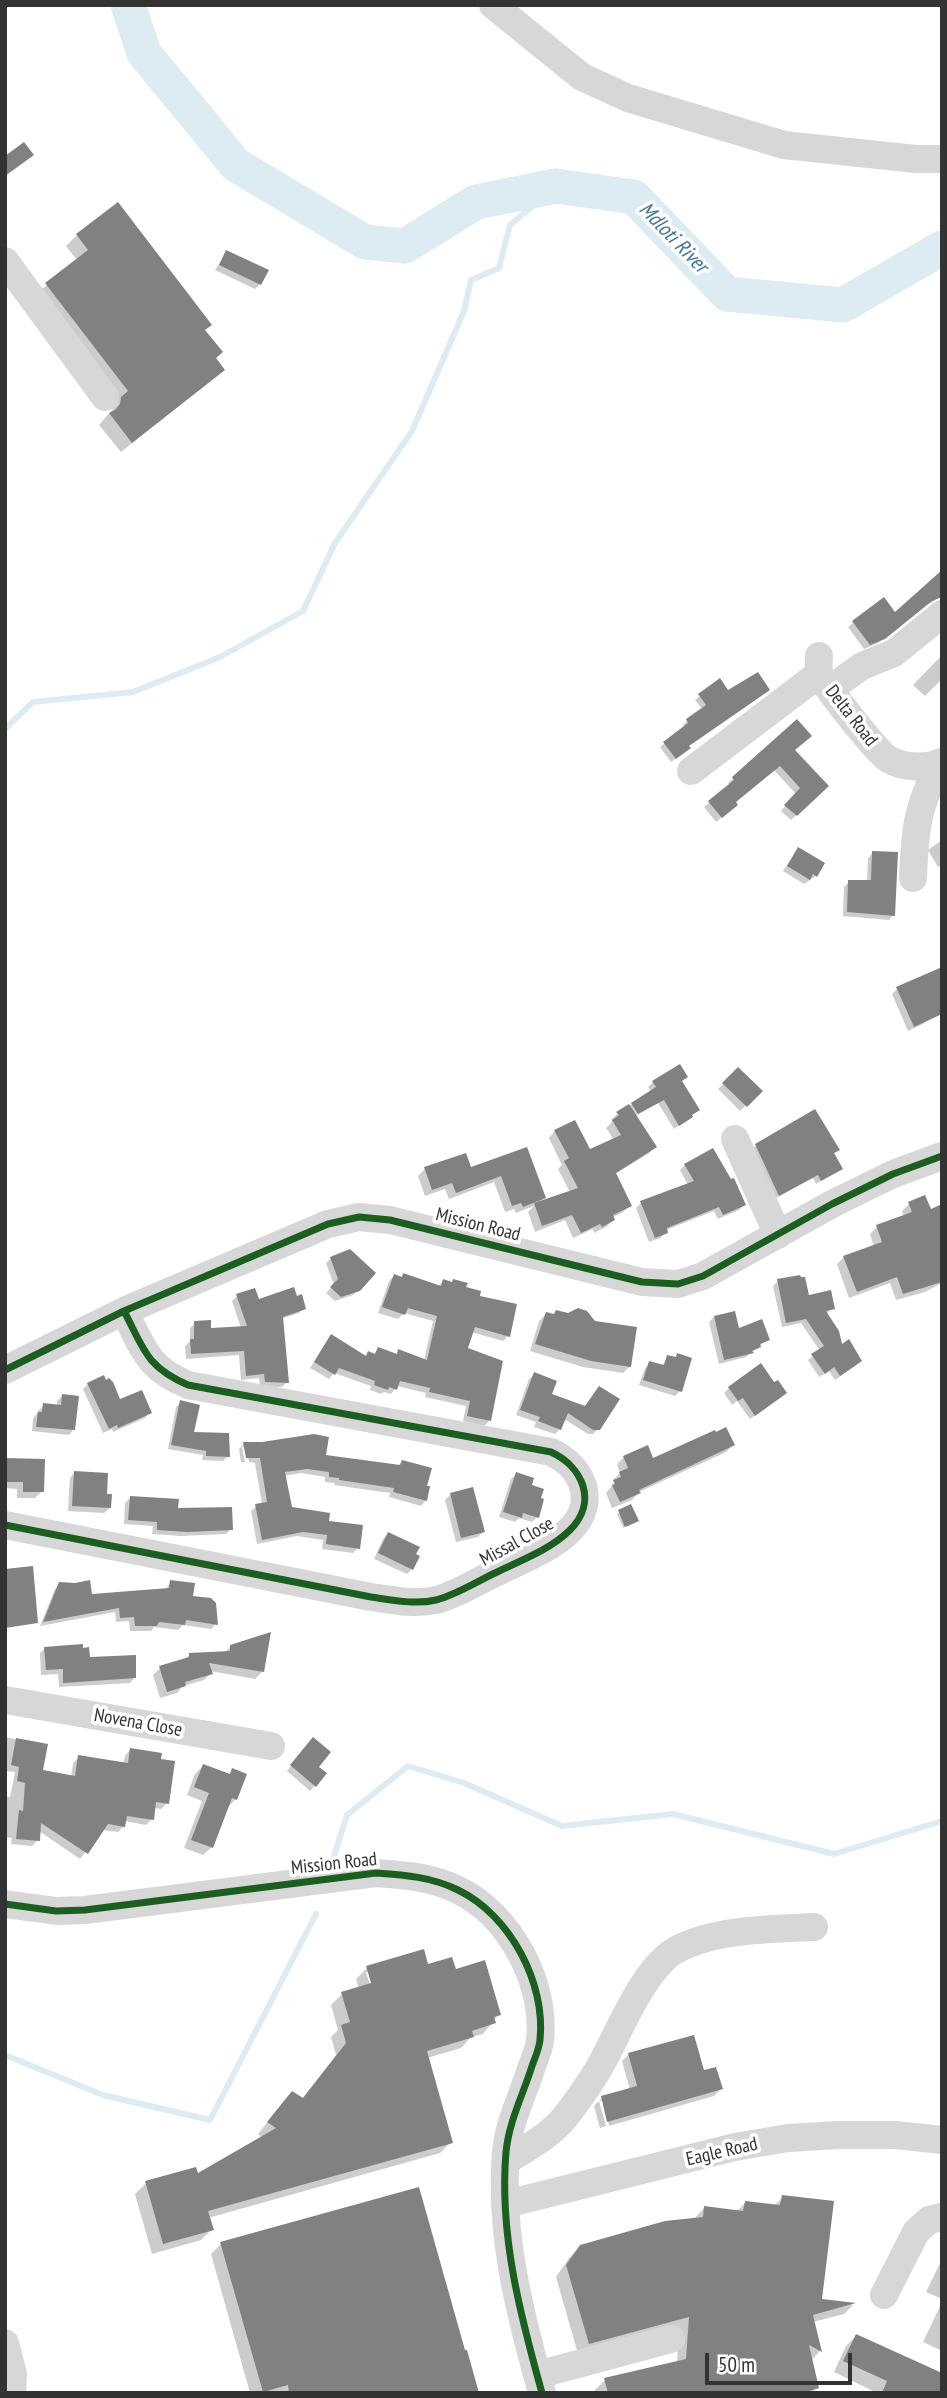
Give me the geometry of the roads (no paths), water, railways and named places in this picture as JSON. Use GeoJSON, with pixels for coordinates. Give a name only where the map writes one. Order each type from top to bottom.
{"type":"FeatureCollection","features":[{"type":"Feature","properties":{"kind":"street"},"geometry":{"type":"LineString","coordinates":[[492,5],[582,77],[628,98],[784,145],[916,159],[942,159]]}},
{"type":"Feature","properties":{"kind":"street"},"geometry":{"type":"LineString","coordinates":[[5,261],[104,397]]}},
{"type":"Feature","properties":{"kind":"street"},"geometry":{"type":"LineString","coordinates":[[691,771],[823,673],[850,673],[894,653],[942,614]]}},
{"type":"Feature","properties":{"kind":"street","name":"Delta Road"},"geometry":{"type":"LineString","coordinates":[[823,673],[870,742],[886,758],[914,767],[940,763]]}},
{"type":"Feature","properties":{"kind":"street"},"geometry":{"type":"LineString","coordinates":[[913,878],[918,813],[940,763]]}},
{"type":"Feature","properties":{"kind":"street"},"geometry":{"type":"LineString","coordinates":[[735,1139],[778,1235]]}},
{"type":"Feature","properties":{"kind":"street","name":"Mission Road"},"geometry":{"type":"LineString","coordinates":[[5,1370],[124,1311],[328,1224],[359,1217],[390,1220],[642,1282],[678,1284],[703,1276],[893,1174],[942,1156]]}},
{"type":"Feature","properties":{"kind":"street","name":"Missal Close"},"geometry":{"type":"LineString","coordinates":[[5,1525],[371,1597],[416,1602],[435,1600],[459,1591],[547,1547],[570,1530],[581,1516],[585,1500],[584,1486],[579,1475],[571,1464],[551,1452],[188,1385],[159,1370],[148,1358],[124,1311]]}},
{"type":"Feature","properties":{"kind":"street","name":"Novena Close"},"geometry":{"type":"LineString","coordinates":[[5,1700],[271,1746]]}},
{"type":"Feature","properties":{"kind":"street","name":"Mission Road"},"geometry":{"type":"LineString","coordinates":[[5,1904],[56,1911],[85,1910],[376,1874],[417,1875],[459,1890],[491,1912],[512,1939],[533,1981],[541,2015],[540,2043],[511,2122],[506,2161],[506,2204],[514,2283],[540,2384]]}},
{"type":"Feature","properties":{"kind":"street"},"geometry":{"type":"LineString","coordinates":[[506,2161],[554,2130],[566,2116],[603,2062],[641,1990],[664,1958],[676,1949],[699,1941],[762,1930],[814,1927]]}},
{"type":"Feature","properties":{"kind":"street","name":"Eagle Road"},"geometry":{"type":"LineString","coordinates":[[506,2204],[735,2147],[775,2140],[839,2134],[896,2135],[942,2140]]}},
{"type":"Feature","properties":{"kind":"street"},"geometry":{"type":"LineString","coordinates":[[884,2295],[916,2232],[929,2220],[942,2217]]}},
{"type":"Feature","properties":{"kind":"street"},"geometry":{"type":"LineString","coordinates":[[540,2384],[671,2339]]}},
{"type":"Feature","properties":{"kind":"street"},"geometry":{"type":"LineString","coordinates":[[5,2343],[13,2374],[12,2393]]}},
{"type":"Feature","properties":{"kind":"waterway","name":"Mdloti River"},"geometry":{"type":"LineString","coordinates":[[128,5],[144,53],[236,165],[365,242],[405,246],[476,202],[556,186],[634,197],[727,294],[843,305],[942,248]]}},
{"type":"Feature","properties":{"kind":"waterway"},"geometry":{"type":"LineString","coordinates":[[5,729],[33,702],[133,692],[220,657],[303,611],[335,543],[412,431],[464,311],[471,280],[499,268],[510,225],[556,186]]}},
{"type":"Feature","properties":{"kind":"waterway"},"geometry":{"type":"LineString","coordinates":[[334,1856],[347,1815],[408,1766],[464,1783],[562,1826],[673,1814],[834,1854],[942,1821]]}},
{"type":"Feature","properties":{"kind":"waterway"},"geometry":{"type":"LineString","coordinates":[[5,2055],[103,2095],[210,2120],[316,1914]]}}]}
